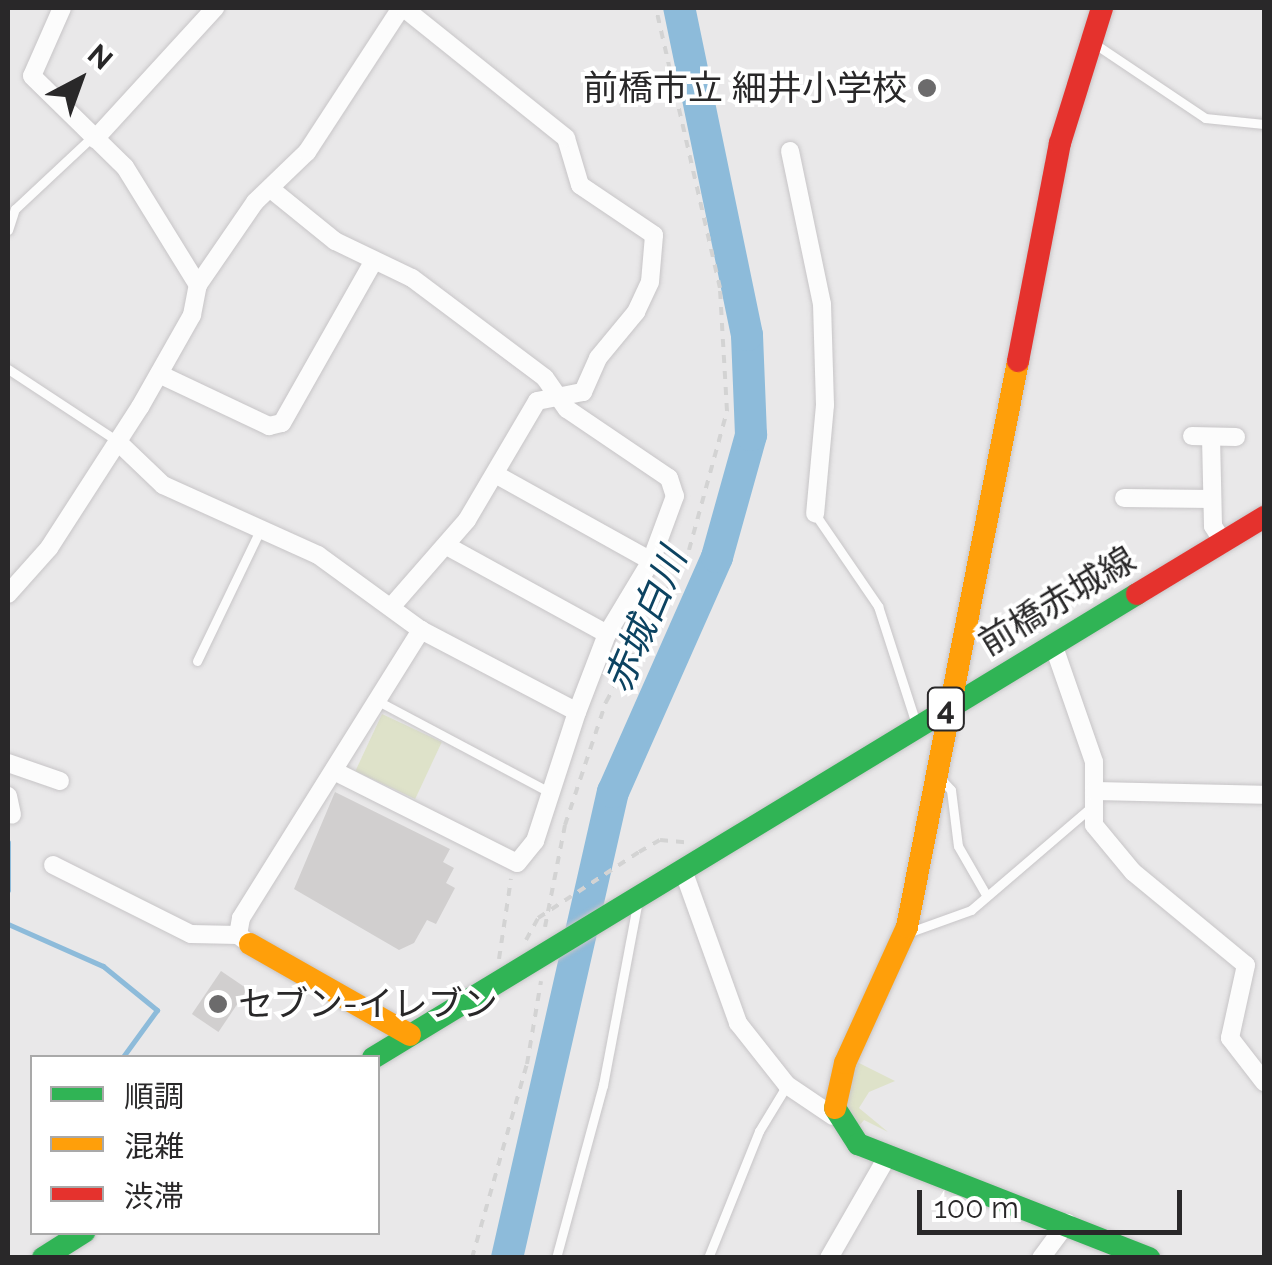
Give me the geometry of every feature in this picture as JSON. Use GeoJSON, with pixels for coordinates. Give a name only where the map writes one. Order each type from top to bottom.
{"type":"FeatureCollection","features":[{"type":"Feature","properties":{"kind":"street"},"geometry":{"type":"LineString","coordinates":[[62,8],[32,76],[126,167],[198,285]]}},
{"type":"Feature","properties":{"kind":"street"},"geometry":{"type":"LineString","coordinates":[[94,138],[215,8]]}},
{"type":"Feature","properties":{"kind":"street"},"geometry":{"type":"LineString","coordinates":[[8,594],[49,548],[159,374],[192,315],[198,285],[307,152],[402,8],[566,138],[580,185],[654,235],[650,282],[636,312],[598,358],[583,392],[538,401],[447,546],[392,606]]}},
{"type":"Feature","properties":{"kind":"street"},"geometry":{"type":"LineString","coordinates":[[833,1116],[845,1062],[905,933],[1060,143],[1102,8]]}},
{"type":"Feature","properties":{"kind":"street"},"geometry":{"type":"LineString","coordinates":[[790,151],[817,257],[824,332],[815,514]]}},
{"type":"Feature","properties":{"kind":"street"},"geometry":{"type":"LineString","coordinates":[[272,190],[372,264],[412,278],[558,395],[567,409],[669,478],[675,496],[651,561],[608,634],[577,712],[535,841],[512,864],[334,772]]}},
{"type":"Feature","properties":{"kind":"street"},"geometry":{"type":"LineString","coordinates":[[159,374],[270,426],[282,423],[372,264]]}},
{"type":"Feature","properties":{"kind":"street"},"geometry":{"type":"LineString","coordinates":[[1223,542],[1213,526],[1201,436],[1236,437]]}},
{"type":"Feature","properties":{"kind":"street"},"geometry":{"type":"LineString","coordinates":[[117,440],[163,485],[214,501],[260,530],[339,566],[421,630],[577,712]]}},
{"type":"Feature","properties":{"kind":"street"},"geometry":{"type":"LineString","coordinates":[[495,474],[651,561]]}},
{"type":"Feature","properties":{"kind":"street"},"geometry":{"type":"LineString","coordinates":[[1124,498],[1212,499]]}},
{"type":"Feature","properties":{"kind":"street","name":"前橋赤城線"},"geometry":{"type":"LineString","coordinates":[[633,900],[1264,516]]}},
{"type":"Feature","properties":{"kind":"street"},"geometry":{"type":"LineString","coordinates":[[447,546],[608,634]]}},
{"type":"Feature","properties":{"kind":"street"},"geometry":{"type":"LineString","coordinates":[[245,940],[241,918],[421,630]]}},
{"type":"Feature","properties":{"kind":"street"},"geometry":{"type":"LineString","coordinates":[[1053,644],[1094,762],[1092,799],[1133,872],[1246,966],[1230,1038],[1264,1082]]}},
{"type":"Feature","properties":{"kind":"street"},"geometry":{"type":"LineString","coordinates":[[8,763],[60,781]]}},
{"type":"Feature","properties":{"kind":"street"},"geometry":{"type":"LineString","coordinates":[[1092,799],[1264,795]]}},
{"type":"Feature","properties":{"kind":"street"},"geometry":{"type":"LineString","coordinates":[[53,866],[190,934],[245,940],[410,1035]]}},
{"type":"Feature","properties":{"kind":"street"},"geometry":{"type":"LineString","coordinates":[[682,870],[738,1022],[787,1085],[833,1116],[858,1144],[1149,1258]]}},
{"type":"Feature","properties":{"kind":"street","name":"4"},"geometry":{"type":"LineString","coordinates":[[378,1055],[537,951],[633,900]]}},
{"type":"Feature","properties":{"kind":"street"},"geometry":{"type":"LineString","coordinates":[[829,1258],[887,1157]]}},
{"type":"Feature","properties":{"kind":"street"},"geometry":{"type":"LineString","coordinates":[[1041,1258],[1067,1223]]}},
{"type":"Feature","properties":{"kind":"street"},"geometry":{"type":"LineString","coordinates":[[43,1258],[79,1235]]}},
{"type":"Feature","properties":{"kind":"lane"},"geometry":{"type":"LineString","coordinates":[[1089,40],[1190,111],[1264,124]]}},
{"type":"Feature","properties":{"kind":"lane"},"geometry":{"type":"LineString","coordinates":[[8,230],[15,209],[94,138]]}},
{"type":"Feature","properties":{"kind":"lane"},"geometry":{"type":"LineString","coordinates":[[8,369],[117,440]]}},
{"type":"Feature","properties":{"kind":"lane"},"geometry":{"type":"LineString","coordinates":[[815,514],[878,606],[902,702],[917,727]]}},
{"type":"Feature","properties":{"kind":"lane"},"geometry":{"type":"LineString","coordinates":[[197,660],[260,530]]}},
{"type":"Feature","properties":{"kind":"lane"},"geometry":{"type":"LineString","coordinates":[[375,700],[550,793]]}},
{"type":"Feature","properties":{"kind":"lane"},"geometry":{"type":"LineString","coordinates":[[936,774],[951,790],[958,846],[985,893]]}},
{"type":"Feature","properties":{"kind":"lane"},"geometry":{"type":"LineString","coordinates":[[905,933],[971,910],[985,893],[1092,799]]}},
{"type":"Feature","properties":{"kind":"lane"},"geometry":{"type":"LineString","coordinates":[[556,1258],[615,1030],[633,900]]}},
{"type":"Feature","properties":{"kind":"lane"},"geometry":{"type":"LineString","coordinates":[[708,1258],[787,1085]]}},
{"type":"Feature","properties":{"kind":"path"},"geometry":{"type":"LineString","coordinates":[[472,1258],[527,1064],[537,951],[554,906],[660,840],[695,843]]}},
{"type":"Feature","properties":{"kind":"path"},"geometry":{"type":"LineString","coordinates":[[498,963],[512,864]]}},
{"type":"Feature","properties":{"kind":"green space"},"geometry":{"type":"Polygon","coordinates":[[[382,714],[442,742],[415,799],[355,771],[382,714]]]}},
{"type":"Feature","properties":{"kind":"green space"},"geometry":{"type":"Polygon","coordinates":[[[851,1059],[895,1081],[869,1092],[859,1108],[888,1132],[864,1120],[854,1132],[840,1109],[851,1059]]]}},
{"type":"Feature","properties":{"kind":"building"},"geometry":{"type":"Polygon","coordinates":[[[335,792],[450,849],[443,862],[454,868],[446,883],[455,888],[436,924],[427,920],[414,943],[399,950],[294,889],[335,792]]]}},
{"type":"Feature","properties":{"kind":"building"},"geometry":{"type":"Polygon","coordinates":[[[221,971],[248,989],[218,1032],[192,1014],[221,971]]]}},
{"type":"Feature","properties":{"kind":"waterway","name":"赤城白川"},"geometry":{"type":"LineString","coordinates":[[507,1258],[613,792],[717,557],[751,435],[747,335],[679,8]]}},
{"type":"Feature","properties":{"kind":"waterway"},"geometry":{"type":"LineString","coordinates":[[8,842],[8,890]]}},
{"type":"Feature","properties":{"kind":"waterway"},"geometry":{"type":"LineString","coordinates":[[8,924],[103,966],[157,1010],[124,1055]]}},
{"type":"Feature","properties":{"kind":"traffic: fast"},"geometry":{"type":"LineString","coordinates":[[378,1055],[1137,594]]}},
{"type":"Feature","properties":{"kind":"traffic: fast"},"geometry":{"type":"LineString","coordinates":[[835,1108],[858,1144],[1149,1258]]}},
{"type":"Feature","properties":{"kind":"traffic: fast"},"geometry":{"type":"LineString","coordinates":[[43,1258],[79,1235]]}},
{"type":"Feature","properties":{"kind":"traffic: slow"},"geometry":{"type":"LineString","coordinates":[[835,1108],[845,1063],[907,927],[1018,361]]}},
{"type":"Feature","properties":{"kind":"traffic: slow"},"geometry":{"type":"LineString","coordinates":[[250,944],[410,1035]]}},
{"type":"Feature","properties":{"kind":"traffic: jam"},"geometry":{"type":"LineString","coordinates":[[1018,361],[1060,143],[1102,8]]}},
{"type":"Feature","properties":{"kind":"traffic: jam"},"geometry":{"type":"LineString","coordinates":[[1137,594],[1264,517]]}},
{"type":"Feature","properties":{"kind":"place","name":"前橋市立 細井小学校"},"geometry":{"type":"Point","coordinates":[927,88]}},
{"type":"Feature","properties":{"kind":"place","name":"セブン-イレブン"},"geometry":{"type":"Point","coordinates":[218,1004]}}]}
